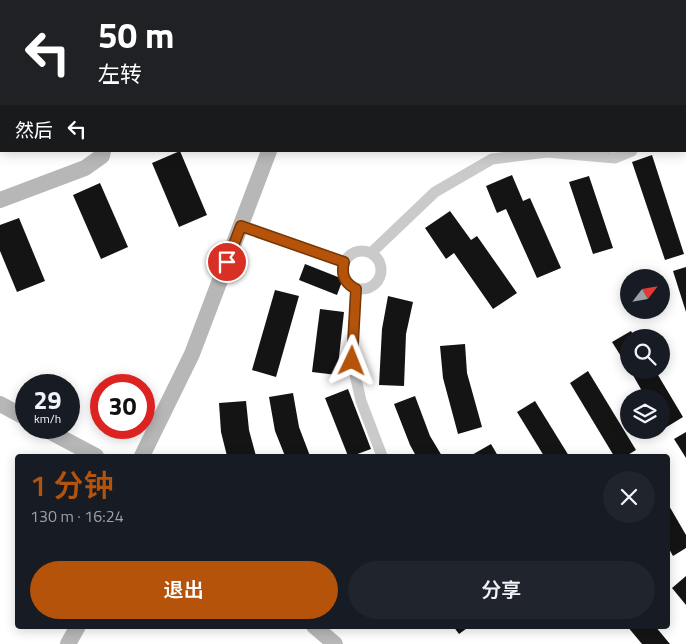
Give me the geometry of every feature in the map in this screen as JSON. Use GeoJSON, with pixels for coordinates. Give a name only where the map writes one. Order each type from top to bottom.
{"type":"FeatureCollection","features":[{"type":"Feature","properties":{"kind":"street"},"geometry":{"type":"LineString","coordinates":[[0,200],[85,168],[102,156],[103,152]]}},
{"type":"Feature","properties":{"kind":"street"},"geometry":{"type":"LineString","coordinates":[[143,454],[192,354],[269,152]]}},
{"type":"Feature","properties":{"kind":"street"},"geometry":{"type":"LineString","coordinates":[[371,253],[435,192],[492,159],[547,152],[615,158],[630,152]]}},
{"type":"Feature","properties":{"kind":"street"},"geometry":{"type":"LineString","coordinates":[[241,226],[344,262]]}},
{"type":"Feature","properties":{"kind":"street"},"geometry":{"type":"LineString","coordinates":[[359,251],[371,253],[380,263],[381,275],[374,286],[362,290],[350,286],[343,275],[344,262],[348,257],[359,251]]}},
{"type":"Feature","properties":{"kind":"street"},"geometry":{"type":"LineString","coordinates":[[356,289],[352,361],[361,401],[381,454]]}},
{"type":"Feature","properties":{"kind":"street"},"geometry":{"type":"LineString","coordinates":[[0,404],[15,412]]}},
{"type":"Feature","properties":{"kind":"street"},"geometry":{"type":"LineString","coordinates":[[64,439],[92,454]]}},
{"type":"Feature","properties":{"kind":"street"},"geometry":{"type":"LineString","coordinates":[[68,644],[76,629]]}},
{"type":"Feature","properties":{"kind":"street"},"geometry":{"type":"LineString","coordinates":[[318,629],[335,644]]}},
{"type":"Feature","properties":{"kind":"building"},"geometry":{"type":"Polygon","coordinates":[[[180,152],[207,215],[179,227],[152,163],[180,152]]]}},
{"type":"Feature","properties":{"kind":"building"},"geometry":{"type":"Polygon","coordinates":[[[652,155],[684,254],[665,260],[632,162],[652,155]]]}},
{"type":"Feature","properties":{"kind":"building"},"geometry":{"type":"Polygon","coordinates":[[[512,175],[523,201],[530,198],[561,268],[537,278],[506,209],[497,213],[486,186],[512,175]]]}},
{"type":"Feature","properties":{"kind":"building"},"geometry":{"type":"Polygon","coordinates":[[[589,176],[613,248],[593,254],[569,182],[589,176]]]}},
{"type":"Feature","properties":{"kind":"building"},"geometry":{"type":"Polygon","coordinates":[[[100,183],[128,247],[101,259],[73,195],[100,183]]]}},
{"type":"Feature","properties":{"kind":"building"},"geometry":{"type":"Polygon","coordinates":[[[450,211],[471,240],[477,236],[517,293],[493,309],[454,253],[446,259],[425,228],[450,211]]]}},
{"type":"Feature","properties":{"kind":"building"},"geometry":{"type":"Polygon","coordinates":[[[19,218],[45,281],[17,292],[0,251],[0,225],[19,218]]]}},
{"type":"Feature","properties":{"kind":"building"},"geometry":{"type":"Polygon","coordinates":[[[305,264],[343,279],[337,295],[299,280],[305,264]]]}},
{"type":"Feature","properties":{"kind":"building"},"geometry":{"type":"Polygon","coordinates":[[[686,267],[686,312],[673,271],[686,267]]]}},
{"type":"Feature","properties":{"kind":"building"},"geometry":{"type":"Polygon","coordinates":[[[275,290],[299,296],[276,377],[252,370],[275,290]]]}},
{"type":"Feature","properties":{"kind":"building"},"geometry":{"type":"Polygon","coordinates":[[[388,296],[413,302],[406,334],[404,386],[379,385],[382,329],[388,296]]]}},
{"type":"Feature","properties":{"kind":"building"},"geometry":{"type":"Polygon","coordinates":[[[320,309],[344,312],[337,375],[312,372],[320,309]]]}},
{"type":"Feature","properties":{"kind":"building"},"geometry":{"type":"Polygon","coordinates":[[[620,337],[620,355],[612,342],[620,337]]]}},
{"type":"Feature","properties":{"kind":"building"},"geometry":{"type":"Polygon","coordinates":[[[465,344],[467,373],[482,427],[458,434],[443,378],[440,346],[465,344]]]}},
{"type":"Feature","properties":{"kind":"building"},"geometry":{"type":"Polygon","coordinates":[[[588,371],[620,424],[620,439],[629,439],[636,450],[629,454],[613,454],[570,383],[588,371]]]}},
{"type":"Feature","properties":{"kind":"building"},"geometry":{"type":"Polygon","coordinates":[[[635,379],[660,379],[666,389],[641,389],[635,379]]]}},
{"type":"Feature","properties":{"kind":"building"},"geometry":{"type":"Polygon","coordinates":[[[348,389],[371,449],[357,454],[347,454],[325,398],[348,389]]]}},
{"type":"Feature","properties":{"kind":"building"},"geometry":{"type":"Polygon","coordinates":[[[293,393],[299,427],[309,454],[284,454],[275,431],[269,397],[293,393]]]}},
{"type":"Feature","properties":{"kind":"building"},"geometry":{"type":"Polygon","coordinates":[[[670,395],[683,417],[670,425],[670,395]]]}},
{"type":"Feature","properties":{"kind":"building"},"geometry":{"type":"Polygon","coordinates":[[[415,396],[430,436],[441,454],[415,454],[394,404],[415,396]]]}},
{"type":"Feature","properties":{"kind":"building"},"geometry":{"type":"Polygon","coordinates":[[[246,401],[249,430],[255,454],[226,454],[221,432],[219,403],[246,401]]]}},
{"type":"Feature","properties":{"kind":"building"},"geometry":{"type":"Polygon","coordinates":[[[535,401],[568,454],[543,454],[517,412],[535,401]]]}},
{"type":"Feature","properties":{"kind":"building"},"geometry":{"type":"Polygon","coordinates":[[[686,432],[686,458],[674,439],[686,432]]]}},
{"type":"Feature","properties":{"kind":"building"},"geometry":{"type":"Polygon","coordinates":[[[491,444],[497,454],[474,454],[491,444]]]}},
{"type":"Feature","properties":{"kind":"building"},"geometry":{"type":"Polygon","coordinates":[[[670,507],[686,535],[686,548],[673,556],[670,551],[670,507]]]}},
{"type":"Feature","properties":{"kind":"building"},"geometry":{"type":"Polygon","coordinates":[[[686,576],[686,605],[672,588],[686,576]]]}},
{"type":"Feature","properties":{"kind":"building"},"geometry":{"type":"Polygon","coordinates":[[[455,629],[466,629],[459,634],[455,629]]]}},
{"type":"Feature","properties":{"kind":"building"},"geometry":{"type":"Polygon","coordinates":[[[630,629],[658,629],[670,644],[642,644],[630,629]]]}},
{"type":"Feature","properties":{"kind":"route"},"geometry":{"type":"LineString","coordinates":[[227,262],[241,226],[344,262],[342,268],[343,275],[350,286],[356,289],[352,361]]}}]}
